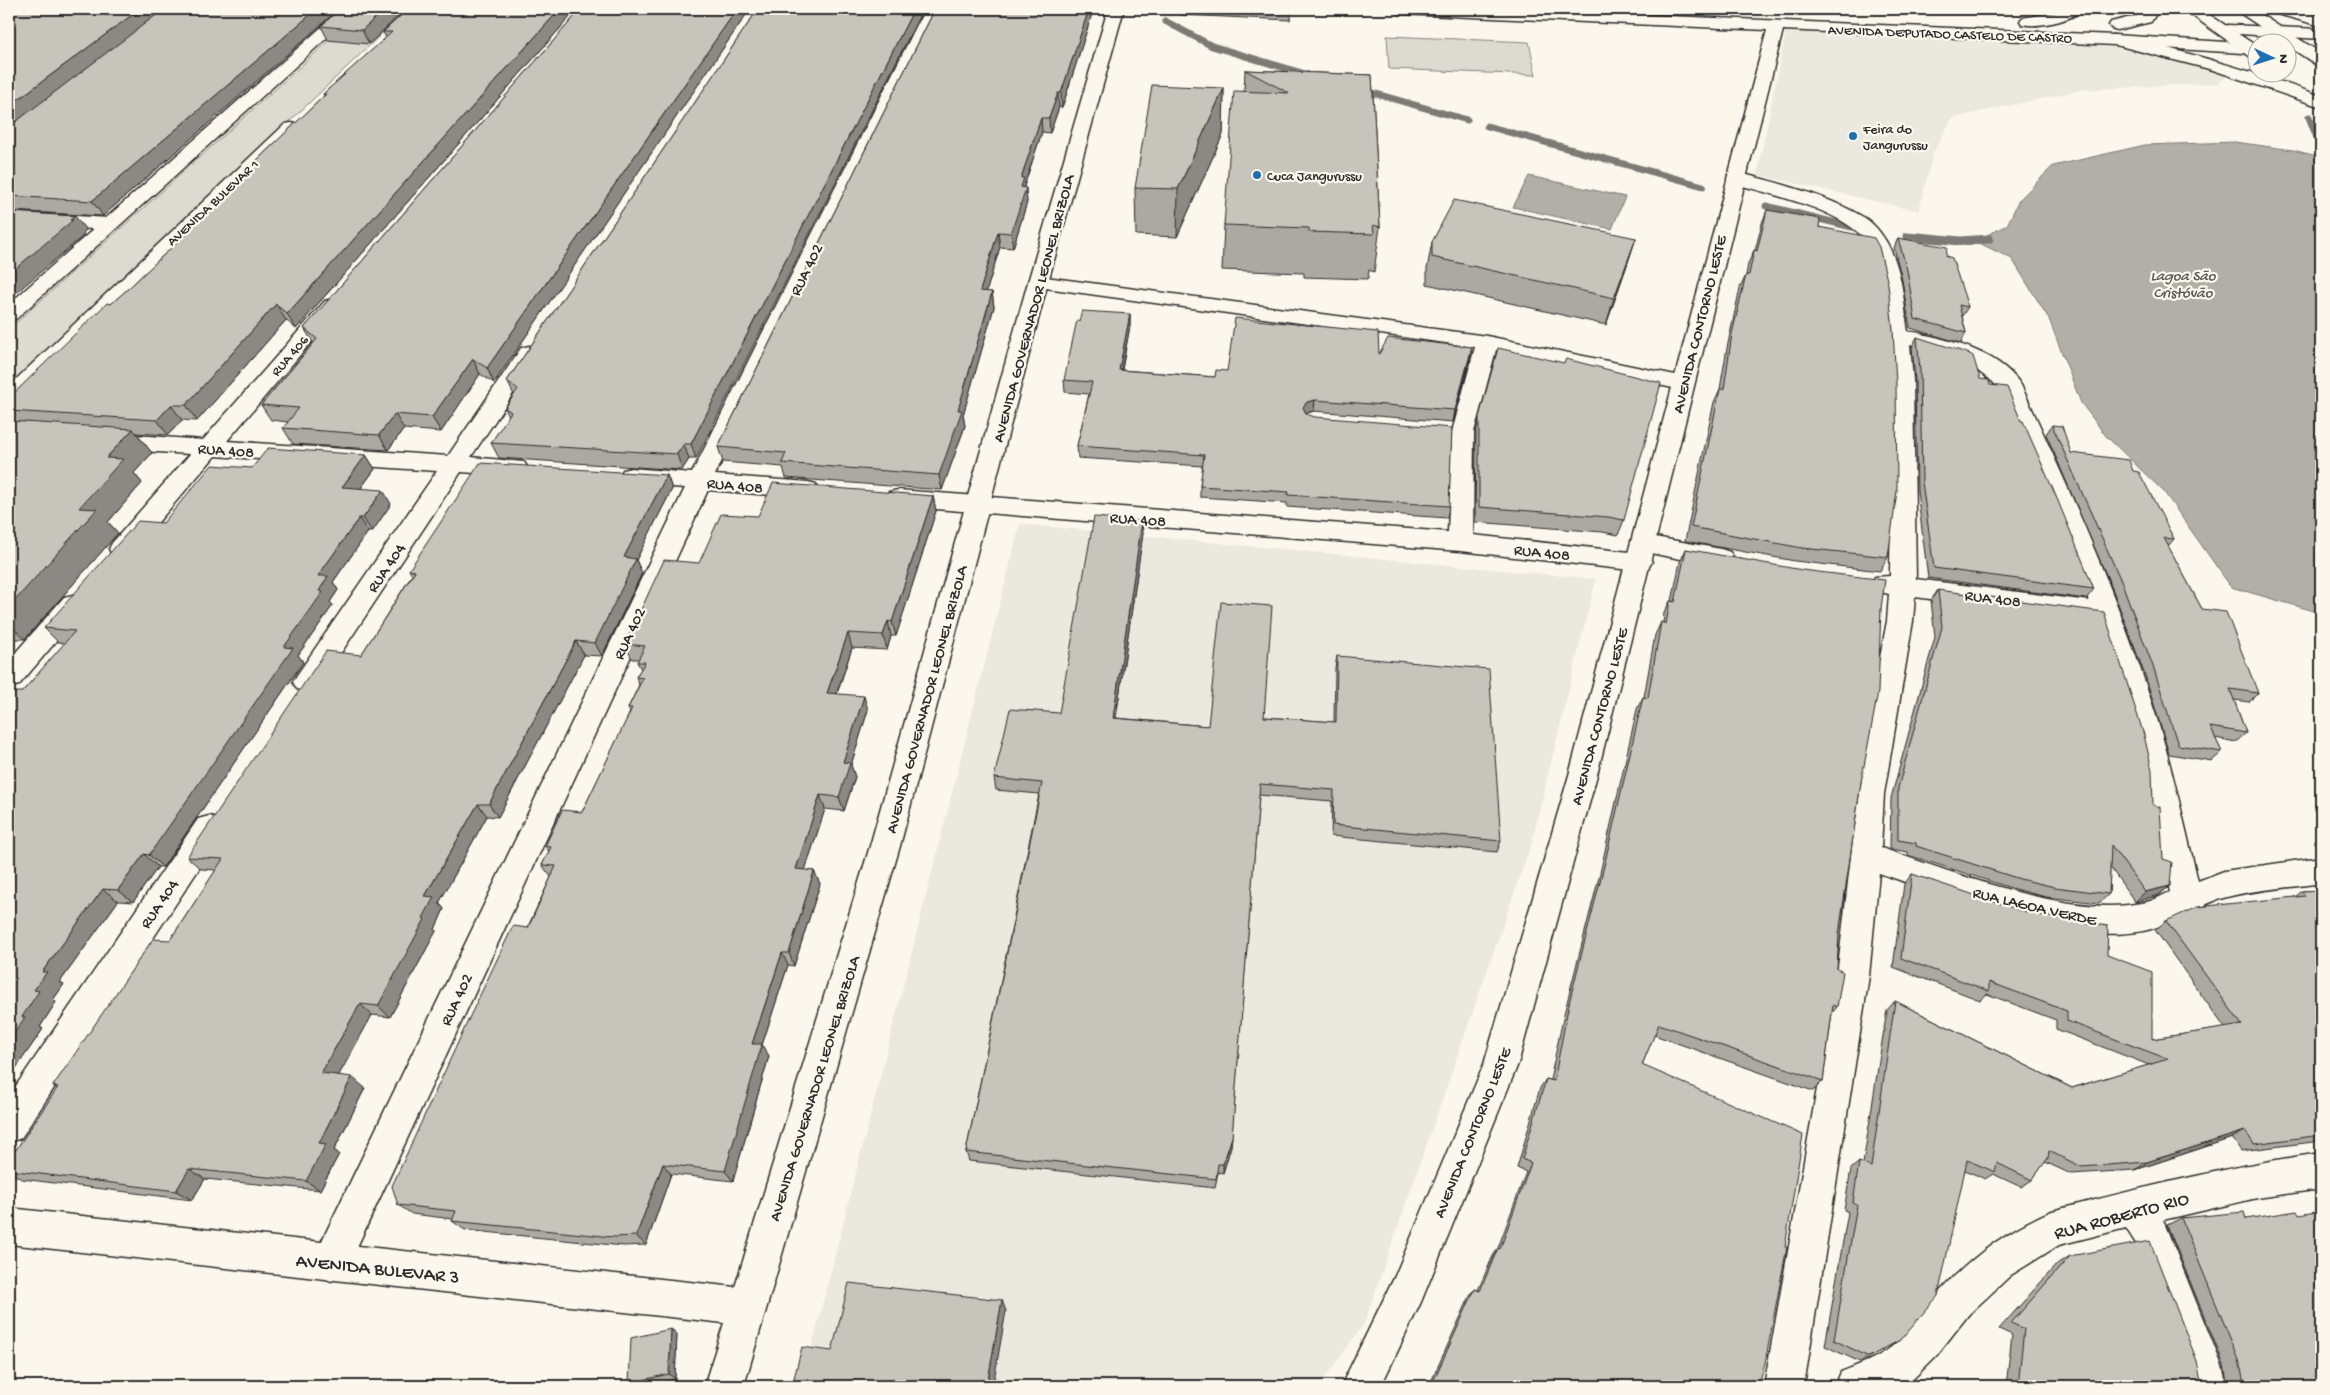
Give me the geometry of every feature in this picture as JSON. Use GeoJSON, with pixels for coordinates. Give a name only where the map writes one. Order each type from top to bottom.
{"type":"FeatureCollection","features":[{"type":"Feature","properties":{"kind":"street"},"geometry":{"type":"LineString","coordinates":[[9,315],[108,224],[351,9]]}},
{"type":"Feature","properties":{"kind":"street","name":"RUA 402"},"geometry":{"type":"LineString","coordinates":[[331,1262],[700,481],[933,9]]}},
{"type":"Feature","properties":{"kind":"street","name":"AVENIDA GOVERNADOR LEONEL BRIZOLA"},"geometry":{"type":"LineString","coordinates":[[724,1386],[885,846],[1038,282],[1116,9]]}},
{"type":"Feature","properties":{"kind":"street","name":"AVENIDA DEPUTADO CASTELO DE CASTRO"},"geometry":{"type":"LineString","coordinates":[[1402,9],[1476,10],[1776,26],[2116,32],[2163,27]]}},
{"type":"Feature","properties":{"kind":"street"},"geometry":{"type":"LineString","coordinates":[[2028,21],[2062,16],[2074,9]]}},
{"type":"Feature","properties":{"kind":"street"},"geometry":{"type":"LineString","coordinates":[[2116,32],[2145,19],[2151,9]]}},
{"type":"Feature","properties":{"kind":"street"},"geometry":{"type":"LineString","coordinates":[[2191,9],[2248,47]]}},
{"type":"Feature","properties":{"kind":"street"},"geometry":{"type":"LineString","coordinates":[[2242,9],[2279,32]]}},
{"type":"Feature","properties":{"kind":"street"},"geometry":{"type":"LineString","coordinates":[[2276,9],[2321,21]]}},
{"type":"Feature","properties":{"kind":"street","name":"AVENIDA DEPUTADO CASTELO DE CASTRO"},"geometry":{"type":"LineString","coordinates":[[1930,16],[2028,21],[2248,50]]}},
{"type":"Feature","properties":{"kind":"street","name":"AVENIDA CONTORNO LESTE"},"geometry":{"type":"LineString","coordinates":[[1361,1386],[1408,1289],[1501,1064],[1583,775],[1641,553],[1682,384],[1776,26]]}},
{"type":"Feature","properties":{"kind":"street"},"geometry":{"type":"LineString","coordinates":[[2190,28],[2279,32]]}},
{"type":"Feature","properties":{"kind":"street"},"geometry":{"type":"LineString","coordinates":[[2116,32],[2321,101]]}},
{"type":"Feature","properties":{"kind":"street"},"geometry":{"type":"LineString","coordinates":[[2298,33],[2321,34]]}},
{"type":"Feature","properties":{"kind":"street"},"geometry":{"type":"LineString","coordinates":[[2298,43],[2318,55]]}},
{"type":"Feature","properties":{"kind":"street"},"geometry":{"type":"LineString","coordinates":[[2298,52],[2318,55]]}},
{"type":"Feature","properties":{"kind":"street"},"geometry":{"type":"LineString","coordinates":[[2296,82],[2321,101]]}},
{"type":"Feature","properties":{"kind":"street","name":"AVENIDA BULEVAR 1"},"geometry":{"type":"LineString","coordinates":[[9,398],[303,117]]}},
{"type":"Feature","properties":{"kind":"street"},"geometry":{"type":"LineString","coordinates":[[1736,178],[1823,205],[1859,223],[1871,234],[1881,250],[1888,269],[1898,334],[1902,380],[1903,586],[1900,621],[1869,794],[1866,856],[1853,976],[1784,1386]]}},
{"type":"Feature","properties":{"kind":"street"},"geometry":{"type":"LineString","coordinates":[[9,218],[108,224]]}},
{"type":"Feature","properties":{"kind":"street"},"geometry":{"type":"LineString","coordinates":[[1038,282],[1488,342],[1682,384]]}},
{"type":"Feature","properties":{"kind":"street","name":"RUA 406"},"geometry":{"type":"LineString","coordinates":[[106,567],[346,289]]}},
{"type":"Feature","properties":{"kind":"street","name":"RUA 404"},"geometry":{"type":"LineString","coordinates":[[293,704],[543,331]]}},
{"type":"Feature","properties":{"kind":"street"},"geometry":{"type":"LineString","coordinates":[[1898,334],[1957,350],[1999,373],[2010,385],[2056,486],[2106,613],[2144,721],[2187,899]]}},
{"type":"Feature","properties":{"kind":"street"},"geometry":{"type":"LineString","coordinates":[[1460,542],[1453,431],[1488,342]]}},
{"type":"Feature","properties":{"kind":"street","name":"RUA 408"},"geometry":{"type":"LineString","coordinates":[[85,440],[533,469]]}},
{"type":"Feature","properties":{"kind":"street","name":"RUA 408"},"geometry":{"type":"LineString","coordinates":[[612,474],[829,492]]}},
{"type":"Feature","properties":{"kind":"street","name":"RUA 408"},"geometry":{"type":"LineString","coordinates":[[879,496],[1460,542],[1641,553],[1746,562]]}},
{"type":"Feature","properties":{"kind":"street","name":"RUA 408"},"geometry":{"type":"LineString","coordinates":[[1866,582],[2106,613]]}},
{"type":"Feature","properties":{"kind":"street"},"geometry":{"type":"LineString","coordinates":[[9,678],[86,589]]}},
{"type":"Feature","properties":{"kind":"street","name":"RUA 404"},"geometry":{"type":"LineString","coordinates":[[9,1126],[220,811]]}},
{"type":"Feature","properties":{"kind":"street","name":"RUA LAGOA VERDE"},"geometry":{"type":"LineString","coordinates":[[1866,856],[1995,899],[2066,916],[2102,921],[2144,917],[2224,884],[2321,870]]}},
{"type":"Feature","properties":{"kind":"street","name":"RUA ROBERTO RIO"},"geometry":{"type":"LineString","coordinates":[[1855,1386],[1898,1366],[1922,1342],[1956,1302],[1998,1262],[2052,1229],[2257,1180],[2321,1171]]}},
{"type":"Feature","properties":{"kind":"street"},"geometry":{"type":"LineString","coordinates":[[2134,1208],[2154,1239],[2203,1366],[2207,1386]]}},
{"type":"Feature","properties":{"kind":"street","name":"AVENIDA BULEVAR 3"},"geometry":{"type":"LineString","coordinates":[[9,1226],[748,1307]]}},
{"type":"Feature","properties":{"kind":"shaded area"},"geometry":{"type":"Polygon","coordinates":[[[364,9],[408,9],[9,388],[9,329],[364,9]]]}},
{"type":"Feature","properties":{"kind":"shaded area","name":"Feira do Jangurussu"},"geometry":{"type":"Polygon","coordinates":[[[1786,30],[2111,47],[2186,62],[2212,69],[2226,77],[2218,83],[2081,90],[1952,118],[1933,153],[1919,211],[1757,175],[1786,30]]]}},
{"type":"Feature","properties":{"kind":"shaded area"},"geometry":{"type":"Polygon","coordinates":[[[1387,36],[1529,42],[1536,75],[1389,69],[1387,36]]]}},
{"type":"Feature","properties":{"kind":"shaded area"},"geometry":{"type":"Polygon","coordinates":[[[1020,524],[1596,579],[1531,845],[1364,1324],[1319,1386],[802,1386],[1020,524]]]}},
{"type":"Feature","properties":{"kind":"water","name":"Lagoa São Cristóvão"},"geometry":{"type":"Polygon","coordinates":[[[2235,142],[2293,150],[2321,157],[2321,613],[2231,587],[2164,492],[2106,436],[2081,403],[2049,319],[2012,259],[1975,241],[2007,225],[2019,200],[2053,166],[2145,145],[2235,142]]]}},
{"type":"Feature","properties":{"kind":"water"},"geometry":{"type":"Polygon","coordinates":[[[1529,176],[1625,197],[1612,229],[1513,207],[1529,176]]]}},
{"type":"Feature","properties":{"kind":"building"},"geometry":{"type":"Polygon","coordinates":[[[9,9],[140,9],[9,106],[9,9]]]}},
{"type":"Feature","properties":{"kind":"building"},"geometry":{"type":"Polygon","coordinates":[[[164,9],[317,9],[92,201],[9,196],[9,127],[164,9]]]}},
{"type":"Feature","properties":{"kind":"building"},"geometry":{"type":"Polygon","coordinates":[[[340,9],[385,9],[362,30],[321,26],[340,9]]]}},
{"type":"Feature","properties":{"kind":"building"},"geometry":{"type":"Polygon","coordinates":[[[408,9],[560,9],[287,314],[276,304],[186,405],[171,405],[157,420],[9,411],[9,398],[107,303],[111,304],[191,229],[186,228],[326,94],[323,94],[392,32],[383,32],[408,9]]]}},
{"type":"Feature","properties":{"kind":"building"},"geometry":{"type":"Polygon","coordinates":[[[581,9],[737,9],[487,368],[473,359],[432,417],[395,414],[379,435],[283,428],[299,408],[261,405],[317,339],[304,328],[581,9]]]}},
{"type":"Feature","properties":{"kind":"building"},"geometry":{"type":"Polygon","coordinates":[[[758,9],[914,9],[691,444],[684,444],[677,454],[491,443],[511,412],[505,408],[518,389],[507,381],[758,9]]]}},
{"type":"Feature","properties":{"kind":"building"},"geometry":{"type":"Polygon","coordinates":[[[935,9],[1089,9],[1061,93],[1058,93],[1049,118],[1041,118],[1021,178],[1024,178],[1021,187],[1026,188],[1011,233],[998,232],[980,291],[992,292],[958,410],[962,410],[939,475],[782,463],[786,453],[718,447],[935,9]]]}},
{"type":"Feature","properties":{"kind":"building"},"geometry":{"type":"Polygon","coordinates":[[[1245,70],[1372,75],[1380,227],[1373,225],[1374,234],[1309,232],[1309,228],[1224,225],[1234,91],[1289,93],[1245,70]]]}},
{"type":"Feature","properties":{"kind":"building"},"geometry":{"type":"Polygon","coordinates":[[[1152,85],[1224,88],[1178,189],[1135,188],[1152,85]]]}},
{"type":"Feature","properties":{"kind":"building"},"geometry":{"type":"Polygon","coordinates":[[[1454,200],[1636,238],[1614,298],[1432,257],[1432,242],[1454,200]]]}},
{"type":"Feature","properties":{"kind":"building"},"geometry":{"type":"Polygon","coordinates":[[[1767,210],[1820,219],[1819,227],[1874,238],[1879,247],[1888,284],[1896,383],[1897,491],[1888,557],[1802,548],[1691,527],[1720,389],[1724,389],[1732,334],[1746,275],[1749,275],[1754,250],[1757,251],[1767,210]]]}},
{"type":"Feature","properties":{"kind":"building"},"geometry":{"type":"Polygon","coordinates":[[[9,212],[75,216],[70,220],[73,220],[9,274],[9,212]]]}},
{"type":"Feature","properties":{"kind":"building"},"geometry":{"type":"Polygon","coordinates":[[[1898,238],[1947,247],[1946,256],[1952,258],[1968,307],[1959,305],[1966,333],[1915,319],[1907,270],[1898,238]]]}},
{"type":"Feature","properties":{"kind":"building"},"geometry":{"type":"Polygon","coordinates":[[[1082,311],[1130,314],[1119,370],[1215,377],[1216,370],[1227,371],[1235,318],[1378,332],[1379,354],[1388,338],[1472,347],[1455,410],[1315,400],[1307,402],[1303,407],[1306,414],[1315,417],[1452,428],[1449,506],[1288,495],[1289,492],[1200,486],[1204,455],[1077,446],[1092,382],[1064,380],[1077,320],[1079,321],[1082,311]]]}},
{"type":"Feature","properties":{"kind":"building"},"geometry":{"type":"Polygon","coordinates":[[[1917,337],[1970,354],[1973,356],[1980,379],[1989,380],[1990,385],[2007,387],[2058,501],[2094,589],[1934,568],[1922,482],[1920,371],[1917,337]]]}},
{"type":"Feature","properties":{"kind":"building"},"geometry":{"type":"Polygon","coordinates":[[[1498,348],[1564,363],[1566,359],[1661,383],[1624,520],[1608,517],[1479,507],[1479,417],[1498,348]]]}},
{"type":"Feature","properties":{"kind":"building"},"geometry":{"type":"Polygon","coordinates":[[[9,421],[133,429],[106,458],[123,459],[79,508],[97,509],[9,607],[9,421]]]}},
{"type":"Feature","properties":{"kind":"building"},"geometry":{"type":"Polygon","coordinates":[[[2052,425],[2062,426],[2071,453],[2129,460],[2133,471],[2139,472],[2174,539],[2164,538],[2202,609],[2226,612],[2258,693],[2230,689],[2246,733],[2210,727],[2222,752],[2178,745],[2154,669],[2122,583],[2052,425]]]}},
{"type":"Feature","properties":{"kind":"building"},"geometry":{"type":"Polygon","coordinates":[[[268,448],[366,455],[342,487],[383,490],[363,518],[359,518],[318,576],[328,576],[319,591],[323,592],[284,647],[293,648],[149,855],[144,854],[118,890],[103,889],[42,972],[47,972],[34,990],[39,991],[9,1041],[9,700],[15,692],[22,692],[75,631],[44,628],[138,521],[163,523],[212,465],[252,468],[268,448]]]}},
{"type":"Feature","properties":{"kind":"building"},"geometry":{"type":"Polygon","coordinates":[[[480,463],[667,475],[624,557],[636,559],[595,643],[576,641],[489,804],[478,804],[425,896],[434,897],[423,918],[425,919],[378,1006],[360,1004],[321,1073],[352,1077],[319,1143],[326,1144],[306,1181],[189,1169],[176,1191],[9,1170],[9,1160],[58,1087],[53,1086],[153,939],[170,940],[223,859],[187,857],[326,651],[361,655],[415,571],[409,570],[480,463]]]}},
{"type":"Feature","properties":{"kind":"building"},"geometry":{"type":"Polygon","coordinates":[[[773,483],[933,496],[892,622],[888,621],[883,635],[848,633],[827,693],[864,696],[843,762],[850,763],[839,797],[820,795],[796,869],[814,871],[789,953],[782,953],[752,1044],[762,1044],[725,1171],[663,1164],[636,1236],[613,1237],[452,1221],[456,1211],[398,1205],[392,1186],[472,1012],[513,926],[528,928],[556,866],[542,865],[551,847],[545,846],[562,810],[582,812],[632,708],[628,708],[643,678],[636,677],[645,662],[637,662],[645,646],[625,644],[664,560],[699,563],[721,514],[758,516],[773,483]]]}},
{"type":"Feature","properties":{"kind":"building"},"geometry":{"type":"Polygon","coordinates":[[[1094,517],[1142,521],[1113,718],[1208,726],[1221,602],[1272,606],[1264,717],[1336,722],[1337,656],[1489,669],[1501,841],[1333,825],[1334,790],[1260,784],[1232,1137],[1223,1164],[1218,1164],[1216,1179],[966,1152],[1042,783],[994,778],[1010,709],[1059,713],[1094,517]]]}},
{"type":"Feature","properties":{"kind":"building"},"geometry":{"type":"Polygon","coordinates":[[[1686,549],[1802,570],[1885,580],[1881,608],[1878,692],[1861,782],[1839,934],[1837,969],[1843,972],[1837,1007],[1833,1005],[1823,1081],[1659,1024],[1642,1065],[1803,1135],[1785,1247],[1787,1247],[1759,1386],[1435,1386],[1432,1384],[1475,1289],[1480,1291],[1498,1248],[1500,1249],[1531,1163],[1522,1159],[1546,1079],[1554,1081],[1569,1003],[1605,862],[1643,697],[1648,698],[1661,622],[1666,624],[1670,601],[1675,602],[1686,549]]]}},
{"type":"Feature","properties":{"kind":"building"},"geometry":{"type":"Polygon","coordinates":[[[1938,590],[2104,612],[2144,735],[2152,770],[2153,805],[2160,807],[2163,859],[2172,862],[2170,886],[2145,892],[2111,845],[2109,894],[2055,887],[2020,879],[1916,846],[1916,843],[1898,840],[1898,788],[1942,627],[1938,590]]]}},
{"type":"Feature","properties":{"kind":"building"},"geometry":{"type":"Polygon","coordinates":[[[1912,874],[2019,910],[2055,918],[2108,926],[2107,955],[2152,972],[2152,1039],[2242,1025],[2166,921],[2197,907],[2305,896],[2302,891],[2321,890],[2321,1135],[2254,1144],[2245,1131],[2147,1162],[2082,1167],[2049,1151],[2048,1158],[2032,1180],[1997,1163],[1995,1172],[1967,1160],[1938,1296],[1900,1340],[1869,1357],[1834,1340],[1857,1205],[1853,1203],[1859,1162],[1871,1167],[1895,1001],[2072,1088],[2168,1059],[2067,1021],[2067,1011],[1989,982],[1989,991],[1901,958],[1912,874]]]}},
{"type":"Feature","properties":{"kind":"building"},"geometry":{"type":"Polygon","coordinates":[[[2297,1211],[2299,1215],[2321,1211],[2321,1386],[2243,1386],[2211,1383],[2211,1386],[2131,1386],[2117,1380],[2116,1386],[2018,1386],[2024,1329],[2011,1323],[2070,1256],[2150,1241],[2197,1361],[2201,1382],[2244,1382],[2239,1360],[2181,1218],[2244,1212],[2246,1219],[2297,1211]]]}},
{"type":"Feature","properties":{"kind":"building"},"geometry":{"type":"Polygon","coordinates":[[[849,1283],[1002,1300],[987,1386],[792,1386],[802,1347],[832,1351],[849,1283]]]}},
{"type":"Feature","properties":{"kind":"building"},"geometry":{"type":"Polygon","coordinates":[[[671,1329],[669,1374],[629,1383],[631,1338],[671,1329]]]}},
{"type":"Feature","properties":{"kind":"waterway"},"geometry":{"type":"LineString","coordinates":[[1165,21],[1212,46],[1315,77]]}},
{"type":"Feature","properties":{"kind":"waterway"},"geometry":{"type":"LineString","coordinates":[[1359,89],[1467,120]]}},
{"type":"Feature","properties":{"kind":"waterway"},"geometry":{"type":"LineString","coordinates":[[2309,117],[2321,148]]}},
{"type":"Feature","properties":{"kind":"waterway"},"geometry":{"type":"LineString","coordinates":[[1487,126],[1703,186]]}},
{"type":"Feature","properties":{"kind":"waterway"},"geometry":{"type":"LineString","coordinates":[[1766,206],[1852,227]]}},
{"type":"Feature","properties":{"kind":"waterway"},"geometry":{"type":"LineString","coordinates":[[1906,236],[1919,237]]}},
{"type":"Feature","properties":{"kind":"waterway"},"geometry":{"type":"LineString","coordinates":[[1919,237],[1932,238]]}},
{"type":"Feature","properties":{"kind":"waterway"},"geometry":{"type":"LineString","coordinates":[[1919,237],[1960,241],[1989,239]]}},
{"type":"Feature","properties":{"kind":"place","name":"Feira do Jangurussu"},"geometry":{"type":"Point","coordinates":[1853,136]}},
{"type":"Feature","properties":{"kind":"place","name":"Cuca Jangurussu"},"geometry":{"type":"Point","coordinates":[1257,175]}}]}
